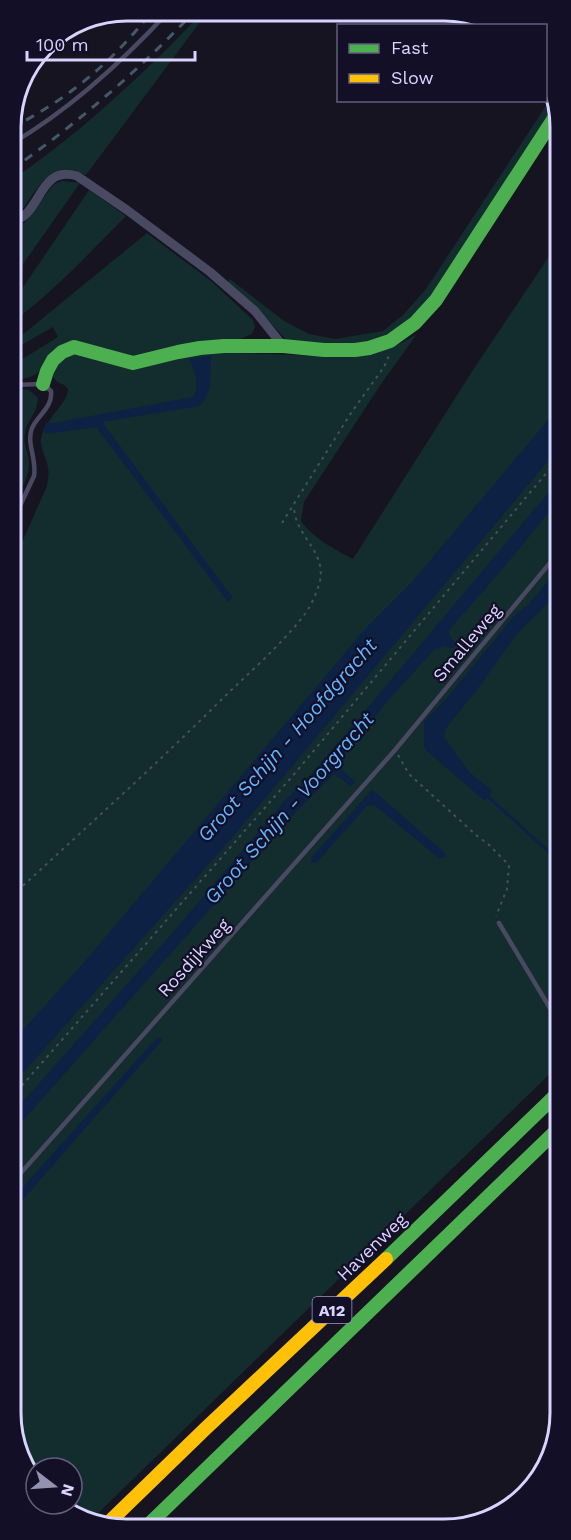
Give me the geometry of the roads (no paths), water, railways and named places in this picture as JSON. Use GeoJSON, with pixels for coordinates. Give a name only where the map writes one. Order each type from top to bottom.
{"type":"FeatureCollection","features":[{"type":"Feature","properties":{"kind":"main road"},"geometry":{"type":"LineString","coordinates":[[43,384],[54,357],[74,346],[133,363],[200,348],[283,346],[315,350],[355,350],[390,341],[415,323],[436,300],[550,124]]}},
{"type":"Feature","properties":{"kind":"main road","name":"Havenweg"},"geometry":{"type":"LineString","coordinates":[[113,1518],[550,1101]]}},
{"type":"Feature","properties":{"kind":"main road","name":"A12"},"geometry":{"type":"LineString","coordinates":[[154,1519],[550,1137]]}},
{"type":"Feature","properties":{"kind":"main road"},"geometry":{"type":"LineString","coordinates":[[343,1336],[426,1270],[550,1152]]}},
{"type":"Feature","properties":{"kind":"street"},"geometry":{"type":"LineString","coordinates":[[21,218],[52,178],[64,174],[77,176],[210,272],[255,311],[283,346]]}},
{"type":"Feature","properties":{"kind":"lane"},"geometry":{"type":"LineString","coordinates":[[21,138],[95,85],[159,21]]}},
{"type":"Feature","properties":{"kind":"lane"},"geometry":{"type":"LineString","coordinates":[[21,385],[43,384],[51,391],[52,397],[50,404],[32,428],[30,444],[35,469],[34,476],[21,504]]}},
{"type":"Feature","properties":{"kind":"lane","name":"Smalleweg"},"geometry":{"type":"LineString","coordinates":[[395,750],[550,563]]}},
{"type":"Feature","properties":{"kind":"lane","name":"Rosdijkweg"},"geometry":{"type":"LineString","coordinates":[[21,1173],[395,750]]}},
{"type":"Feature","properties":{"kind":"lane"},"geometry":{"type":"LineString","coordinates":[[499,922],[550,1008]]}},
{"type":"Feature","properties":{"kind":"water"},"geometry":{"type":"Polygon","coordinates":[[[211,355],[209,389],[200,406],[102,422],[232,597],[228,602],[97,428],[46,434],[44,430],[46,423],[193,397],[197,383],[190,359],[211,355]]]}},
{"type":"Feature","properties":{"kind":"water","name":"Groot Schijn - Hoofdgracht"},"geometry":{"type":"Polygon","coordinates":[[[550,418],[550,458],[543,467],[230,840],[21,1075],[21,1032],[87,959],[366,628],[413,581],[550,418]]]}},
{"type":"Feature","properties":{"kind":"water","name":"Groot Schijn - Voorgracht"},"geometry":{"type":"Polygon","coordinates":[[[550,491],[550,511],[449,630],[455,646],[435,649],[388,700],[342,758],[338,766],[355,782],[351,786],[334,774],[295,813],[21,1123],[21,1104],[175,930],[287,798],[306,781],[550,491]]]}},
{"type":"Feature","properties":{"kind":"water"},"geometry":{"type":"Polygon","coordinates":[[[550,578],[550,600],[504,651],[445,730],[444,737],[469,772],[492,791],[485,801],[427,751],[424,747],[424,722],[447,698],[515,615],[529,604],[550,578]]]}},
{"type":"Feature","properties":{"kind":"water"},"geometry":{"type":"Polygon","coordinates":[[[371,791],[375,792],[446,856],[439,858],[374,805],[367,806],[316,863],[312,863],[311,858],[371,791]]]}},
{"type":"Feature","properties":{"kind":"water"},"geometry":{"type":"Polygon","coordinates":[[[160,1037],[162,1040],[21,1202],[21,1189],[160,1037]]]}},
{"type":"Feature","properties":{"kind":"waterway"},"geometry":{"type":"LineString","coordinates":[[485,794],[550,853]]}},
{"type":"Feature","properties":{"kind":"railway"},"geometry":{"type":"LineString","coordinates":[[21,123],[51,105],[88,78],[122,46],[144,21]]}},
{"type":"Feature","properties":{"kind":"railway"},"geometry":{"type":"LineString","coordinates":[[21,163],[107,95],[185,21]]}}]}
